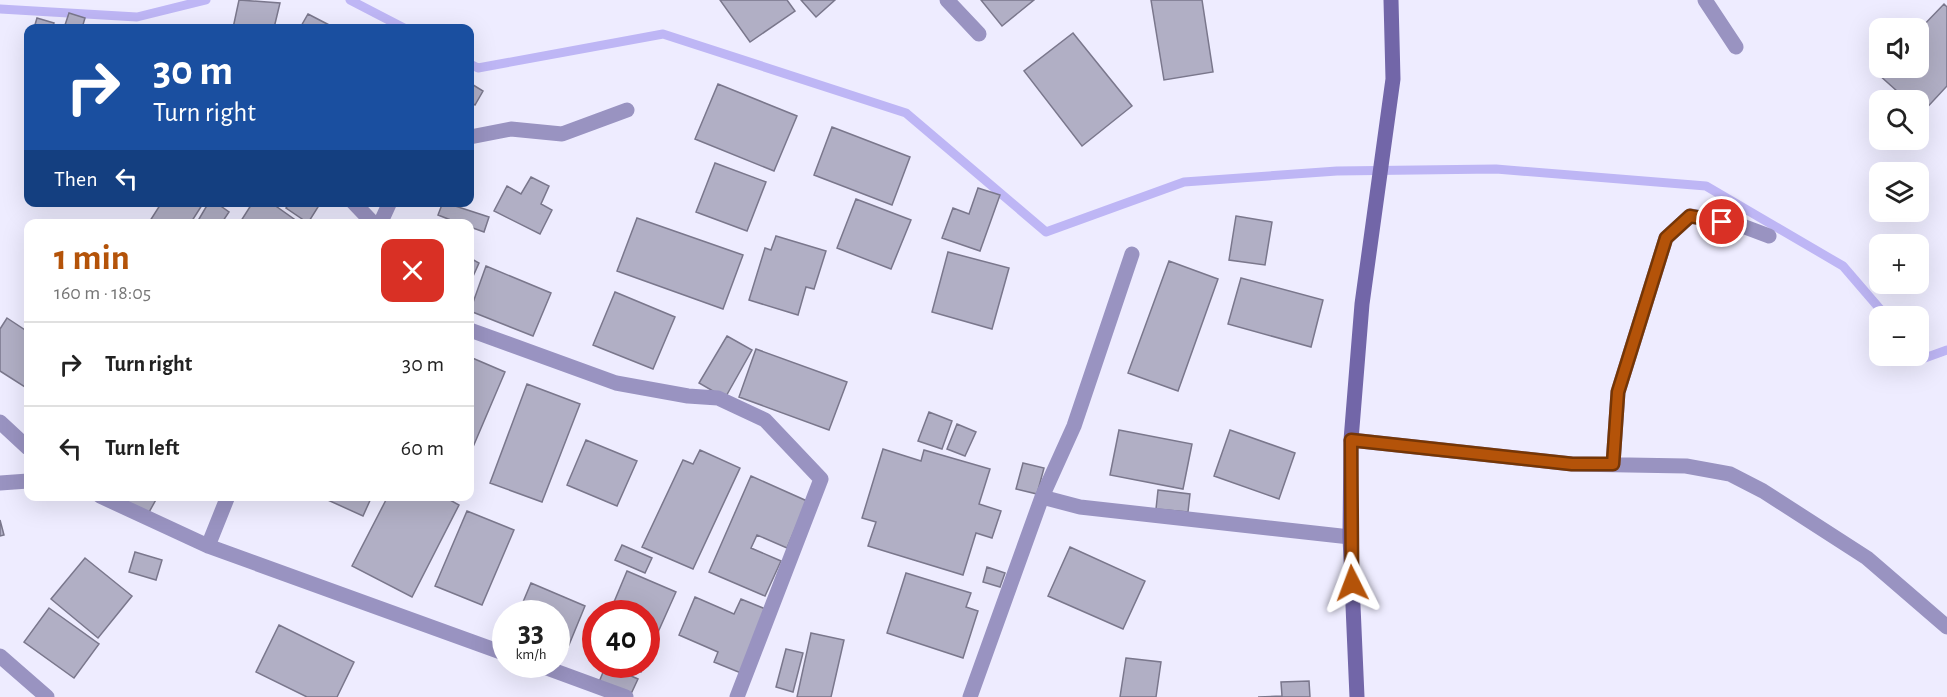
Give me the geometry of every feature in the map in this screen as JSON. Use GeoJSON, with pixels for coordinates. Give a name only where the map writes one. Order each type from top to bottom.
{"type":"FeatureCollection","features":[{"type":"Feature","properties":{"kind":"street"},"geometry":{"type":"LineString","coordinates":[[947,0],[979,34]]}},
{"type":"Feature","properties":{"kind":"street"},"geometry":{"type":"LineString","coordinates":[[1357,697],[1350,537],[1351,440],[1362,304],[1393,79],[1391,0]]}},
{"type":"Feature","properties":{"kind":"street"},"geometry":{"type":"LineString","coordinates":[[1705,0],[1736,47]]}},
{"type":"Feature","properties":{"kind":"street"},"geometry":{"type":"LineString","coordinates":[[474,136],[512,129],[562,134],[627,111]]}},
{"type":"Feature","properties":{"kind":"street"},"geometry":{"type":"LineString","coordinates":[[358,207],[369,219]]}},
{"type":"Feature","properties":{"kind":"street"},"geometry":{"type":"LineString","coordinates":[[1613,464],[1618,392],[1666,238],[1690,216],[1737,225],[1769,236]]}},
{"type":"Feature","properties":{"kind":"street"},"geometry":{"type":"LineString","coordinates":[[970,697],[1042,496],[1074,426],[1132,254]]}},
{"type":"Feature","properties":{"kind":"street"},"geometry":{"type":"LineString","coordinates":[[474,331],[616,383],[688,396],[718,398],[765,420],[821,479],[737,697]]}},
{"type":"Feature","properties":{"kind":"street"},"geometry":{"type":"LineString","coordinates":[[0,422],[24,444]]}},
{"type":"Feature","properties":{"kind":"street"},"geometry":{"type":"LineString","coordinates":[[1351,440],[1572,464],[1686,466],[1738,478],[1763,491],[1867,558],[1947,627]]}},
{"type":"Feature","properties":{"kind":"street"},"geometry":{"type":"LineString","coordinates":[[0,483],[24,481]]}},
{"type":"Feature","properties":{"kind":"street"},"geometry":{"type":"LineString","coordinates":[[1042,496],[1080,507],[1350,537]]}},
{"type":"Feature","properties":{"kind":"street"},"geometry":{"type":"LineString","coordinates":[[111,501],[208,546],[492,649]]}},
{"type":"Feature","properties":{"kind":"street"},"geometry":{"type":"LineString","coordinates":[[208,546],[226,501]]}},
{"type":"Feature","properties":{"kind":"street"},"geometry":{"type":"LineString","coordinates":[[0,656],[47,697]]}},
{"type":"Feature","properties":{"kind":"street"},"geometry":{"type":"LineString","coordinates":[[570,676],[626,697]]}},
{"type":"Feature","properties":{"kind":"building"},"geometry":{"type":"Polygon","coordinates":[[[239,0],[280,3],[275,24],[234,24],[239,0]]]}},
{"type":"Feature","properties":{"kind":"building"},"geometry":{"type":"Polygon","coordinates":[[[720,0],[787,0],[795,11],[750,42],[720,0]]]}},
{"type":"Feature","properties":{"kind":"building"},"geometry":{"type":"Polygon","coordinates":[[[801,0],[835,0],[816,17],[801,0]]]}},
{"type":"Feature","properties":{"kind":"building"},"geometry":{"type":"Polygon","coordinates":[[[981,0],[1034,0],[1002,26],[981,0]]]}},
{"type":"Feature","properties":{"kind":"building"},"geometry":{"type":"Polygon","coordinates":[[[1151,0],[1202,0],[1213,72],[1164,80],[1151,0]]]}},
{"type":"Feature","properties":{"kind":"building"},"geometry":{"type":"Polygon","coordinates":[[[1944,4],[1947,7],[1947,86],[1929,105],[1929,90],[1896,90],[1882,78],[1929,78],[1929,20],[1944,4]]]}},
{"type":"Feature","properties":{"kind":"building"},"geometry":{"type":"Polygon","coordinates":[[[69,13],[85,18],[83,24],[65,24],[69,13]]]}},
{"type":"Feature","properties":{"kind":"building"},"geometry":{"type":"Polygon","coordinates":[[[308,14],[327,24],[302,24],[308,14]]]}},
{"type":"Feature","properties":{"kind":"building"},"geometry":{"type":"Polygon","coordinates":[[[37,18],[54,23],[54,24],[35,24],[37,18]]]}},
{"type":"Feature","properties":{"kind":"building"},"geometry":{"type":"Polygon","coordinates":[[[1073,33],[1132,106],[1082,146],[1024,71],[1073,33]]]}},
{"type":"Feature","properties":{"kind":"building"},"geometry":{"type":"Polygon","coordinates":[[[718,84],[797,116],[774,171],[695,139],[718,84]]]}},
{"type":"Feature","properties":{"kind":"building"},"geometry":{"type":"Polygon","coordinates":[[[474,85],[483,91],[474,104],[474,85]]]}},
{"type":"Feature","properties":{"kind":"building"},"geometry":{"type":"Polygon","coordinates":[[[832,127],[910,157],[892,205],[814,175],[832,127]]]}},
{"type":"Feature","properties":{"kind":"building"},"geometry":{"type":"Polygon","coordinates":[[[715,163],[766,182],[747,231],[696,212],[715,163]]]}},
{"type":"Feature","properties":{"kind":"building"},"geometry":{"type":"Polygon","coordinates":[[[531,177],[549,186],[541,204],[552,210],[540,234],[494,211],[507,186],[521,194],[531,177]]]}},
{"type":"Feature","properties":{"kind":"building"},"geometry":{"type":"Polygon","coordinates":[[[978,188],[1000,195],[980,251],[942,238],[953,208],[969,214],[978,188]]]}},
{"type":"Feature","properties":{"kind":"building"},"geometry":{"type":"Polygon","coordinates":[[[856,199],[911,220],[891,269],[837,248],[856,199]]]}},
{"type":"Feature","properties":{"kind":"building"},"geometry":{"type":"Polygon","coordinates":[[[159,207],[201,207],[193,219],[151,219],[159,207]]]}},
{"type":"Feature","properties":{"kind":"building"},"geometry":{"type":"Polygon","coordinates":[[[206,207],[222,207],[229,212],[224,219],[199,219],[206,207]]]}},
{"type":"Feature","properties":{"kind":"building"},"geometry":{"type":"Polygon","coordinates":[[[250,207],[277,207],[294,219],[242,219],[250,207]]]}},
{"type":"Feature","properties":{"kind":"building"},"geometry":{"type":"Polygon","coordinates":[[[318,207],[310,219],[302,219],[286,208],[318,207]]]}},
{"type":"Feature","properties":{"kind":"building"},"geometry":{"type":"Polygon","coordinates":[[[441,207],[458,207],[489,217],[484,232],[474,228],[474,219],[448,219],[438,215],[441,207]]]}},
{"type":"Feature","properties":{"kind":"building"},"geometry":{"type":"Polygon","coordinates":[[[1236,216],[1272,222],[1265,265],[1229,260],[1236,216]]]}},
{"type":"Feature","properties":{"kind":"building"},"geometry":{"type":"Polygon","coordinates":[[[637,218],[743,255],[723,309],[617,271],[637,218]]]}},
{"type":"Feature","properties":{"kind":"building"},"geometry":{"type":"Polygon","coordinates":[[[776,236],[826,251],[814,289],[806,287],[798,315],[749,300],[765,248],[771,250],[776,236]]]}},
{"type":"Feature","properties":{"kind":"building"},"geometry":{"type":"Polygon","coordinates":[[[948,252],[1009,268],[992,329],[932,312],[948,252]]]}},
{"type":"Feature","properties":{"kind":"building"},"geometry":{"type":"Polygon","coordinates":[[[474,260],[479,263],[474,274],[474,260]]]}},
{"type":"Feature","properties":{"kind":"building"},"geometry":{"type":"Polygon","coordinates":[[[1169,261],[1218,279],[1178,391],[1128,373],[1169,261]]]}},
{"type":"Feature","properties":{"kind":"building"},"geometry":{"type":"Polygon","coordinates":[[[486,266],[551,293],[533,336],[474,313],[474,300],[486,266]]]}},
{"type":"Feature","properties":{"kind":"building"},"geometry":{"type":"Polygon","coordinates":[[[1241,278],[1323,300],[1311,347],[1228,324],[1241,278]]]}},
{"type":"Feature","properties":{"kind":"building"},"geometry":{"type":"Polygon","coordinates":[[[615,292],[675,317],[653,369],[593,345],[615,292]]]}},
{"type":"Feature","properties":{"kind":"building"},"geometry":{"type":"Polygon","coordinates":[[[7,318],[24,329],[24,386],[0,371],[0,329],[7,318]]]}},
{"type":"Feature","properties":{"kind":"building"},"geometry":{"type":"Polygon","coordinates":[[[727,336],[752,350],[725,398],[699,383],[727,336]]]}},
{"type":"Feature","properties":{"kind":"building"},"geometry":{"type":"Polygon","coordinates":[[[756,349],[847,382],[829,430],[739,397],[756,349]]]}},
{"type":"Feature","properties":{"kind":"building"},"geometry":{"type":"Polygon","coordinates":[[[474,359],[505,372],[474,445],[474,359]]]}},
{"type":"Feature","properties":{"kind":"building"},"geometry":{"type":"Polygon","coordinates":[[[527,384],[580,404],[542,502],[490,483],[527,384]]]}},
{"type":"Feature","properties":{"kind":"building"},"geometry":{"type":"Polygon","coordinates":[[[929,412],[952,421],[942,449],[918,441],[929,412]]]}},
{"type":"Feature","properties":{"kind":"building"},"geometry":{"type":"Polygon","coordinates":[[[957,424],[976,432],[965,456],[947,449],[957,424]]]}},
{"type":"Feature","properties":{"kind":"building"},"geometry":{"type":"Polygon","coordinates":[[[1119,430],[1192,444],[1183,489],[1110,475],[1119,430]]]}},
{"type":"Feature","properties":{"kind":"building"},"geometry":{"type":"Polygon","coordinates":[[[1230,430],[1295,453],[1279,499],[1214,476],[1230,430]]]}},
{"type":"Feature","properties":{"kind":"building"},"geometry":{"type":"Polygon","coordinates":[[[586,440],[637,461],[617,506],[567,485],[586,440]]]}},
{"type":"Feature","properties":{"kind":"building"},"geometry":{"type":"Polygon","coordinates":[[[883,449],[921,461],[924,450],[990,469],[979,504],[1001,511],[992,538],[976,533],[963,575],[868,546],[876,522],[862,518],[883,449]]]}},
{"type":"Feature","properties":{"kind":"building"},"geometry":{"type":"Polygon","coordinates":[[[700,450],[740,468],[693,569],[642,547],[683,460],[693,464],[700,450]]]}},
{"type":"Feature","properties":{"kind":"building"},"geometry":{"type":"Polygon","coordinates":[[[1023,463],[1044,468],[1037,494],[1016,489],[1023,463]]]}},
{"type":"Feature","properties":{"kind":"building"},"geometry":{"type":"Polygon","coordinates":[[[751,476],[807,501],[787,548],[757,535],[751,548],[781,561],[765,596],[709,572],[751,476]]]}},
{"type":"Feature","properties":{"kind":"building"},"geometry":{"type":"Polygon","coordinates":[[[1158,490],[1190,494],[1188,512],[1156,509],[1158,490]]]}},
{"type":"Feature","properties":{"kind":"building"},"geometry":{"type":"Polygon","coordinates":[[[125,501],[155,501],[148,514],[125,501]]]}},
{"type":"Feature","properties":{"kind":"building"},"geometry":{"type":"Polygon","coordinates":[[[330,501],[370,501],[363,516],[330,501]]]}},
{"type":"Feature","properties":{"kind":"building"},"geometry":{"type":"Polygon","coordinates":[[[385,501],[452,501],[459,505],[412,597],[352,566],[385,501]]]}},
{"type":"Feature","properties":{"kind":"building"},"geometry":{"type":"Polygon","coordinates":[[[467,511],[514,530],[482,605],[435,586],[467,511]]]}},
{"type":"Feature","properties":{"kind":"building"},"geometry":{"type":"Polygon","coordinates":[[[0,520],[4,535],[0,536],[0,520]]]}},
{"type":"Feature","properties":{"kind":"building"},"geometry":{"type":"Polygon","coordinates":[[[622,545],[652,558],[645,573],[615,560],[622,545]]]}},
{"type":"Feature","properties":{"kind":"building"},"geometry":{"type":"Polygon","coordinates":[[[1070,547],[1145,581],[1123,629],[1048,596],[1070,547]]]}},
{"type":"Feature","properties":{"kind":"building"},"geometry":{"type":"Polygon","coordinates":[[[135,552],[162,560],[156,580],[129,572],[135,552]]]}},
{"type":"Feature","properties":{"kind":"building"},"geometry":{"type":"Polygon","coordinates":[[[85,558],[132,596],[98,638],[51,599],[85,558]]]}},
{"type":"Feature","properties":{"kind":"building"},"geometry":{"type":"Polygon","coordinates":[[[987,567],[1005,573],[1000,587],[983,582],[987,567]]]}},
{"type":"Feature","properties":{"kind":"building"},"geometry":{"type":"Polygon","coordinates":[[[627,571],[676,592],[660,628],[660,600],[615,600],[627,571]]]}},
{"type":"Feature","properties":{"kind":"building"},"geometry":{"type":"Polygon","coordinates":[[[906,573],[971,593],[966,607],[978,611],[963,658],[887,633],[906,573]]]}},
{"type":"Feature","properties":{"kind":"building"},"geometry":{"type":"Polygon","coordinates":[[[531,583],[582,605],[582,613],[570,642],[570,600],[524,600],[531,583]]]}},
{"type":"Feature","properties":{"kind":"building"},"geometry":{"type":"Polygon","coordinates":[[[695,597],[734,614],[741,599],[768,610],[741,673],[714,662],[718,652],[679,635],[695,597]]]}},
{"type":"Feature","properties":{"kind":"building"},"geometry":{"type":"Polygon","coordinates":[[[49,608],[99,644],[74,678],[24,642],[49,608]]]}},
{"type":"Feature","properties":{"kind":"building"},"geometry":{"type":"Polygon","coordinates":[[[279,625],[354,662],[337,697],[307,697],[256,672],[279,625]]]}},
{"type":"Feature","properties":{"kind":"building"},"geometry":{"type":"Polygon","coordinates":[[[811,633],[844,640],[831,697],[797,697],[811,633]]]}},
{"type":"Feature","properties":{"kind":"building"},"geometry":{"type":"Polygon","coordinates":[[[786,649],[803,653],[793,692],[776,687],[786,649]]]}},
{"type":"Feature","properties":{"kind":"building"},"geometry":{"type":"Polygon","coordinates":[[[1126,658],[1161,662],[1156,697],[1120,697],[1126,658]]]}},
{"type":"Feature","properties":{"kind":"building"},"geometry":{"type":"Polygon","coordinates":[[[601,678],[638,679],[630,696],[599,682],[601,678]]]}},
{"type":"Feature","properties":{"kind":"building"},"geometry":{"type":"Polygon","coordinates":[[[1309,681],[1310,697],[1258,697],[1282,696],[1281,682],[1309,681]]]}},
{"type":"Feature","properties":{"kind":"waterway"},"geometry":{"type":"LineString","coordinates":[[0,9],[137,17],[206,0]]}},
{"type":"Feature","properties":{"kind":"waterway"},"geometry":{"type":"LineString","coordinates":[[350,0],[396,24]]}},
{"type":"Feature","properties":{"kind":"waterway"},"geometry":{"type":"LineString","coordinates":[[474,66],[478,68],[663,34],[906,113],[1046,232],[1184,182],[1337,171],[1496,169],[1706,186],[1843,266],[1877,306]]}},
{"type":"Feature","properties":{"kind":"waterway"},"geometry":{"type":"LineString","coordinates":[[1929,356],[1947,350]]}},
{"type":"Feature","properties":{"kind":"route"},"geometry":{"type":"LineString","coordinates":[[1352,583],[1351,440],[1572,464],[1613,464],[1618,392],[1666,238],[1690,216],[1722,222]]}}]}
